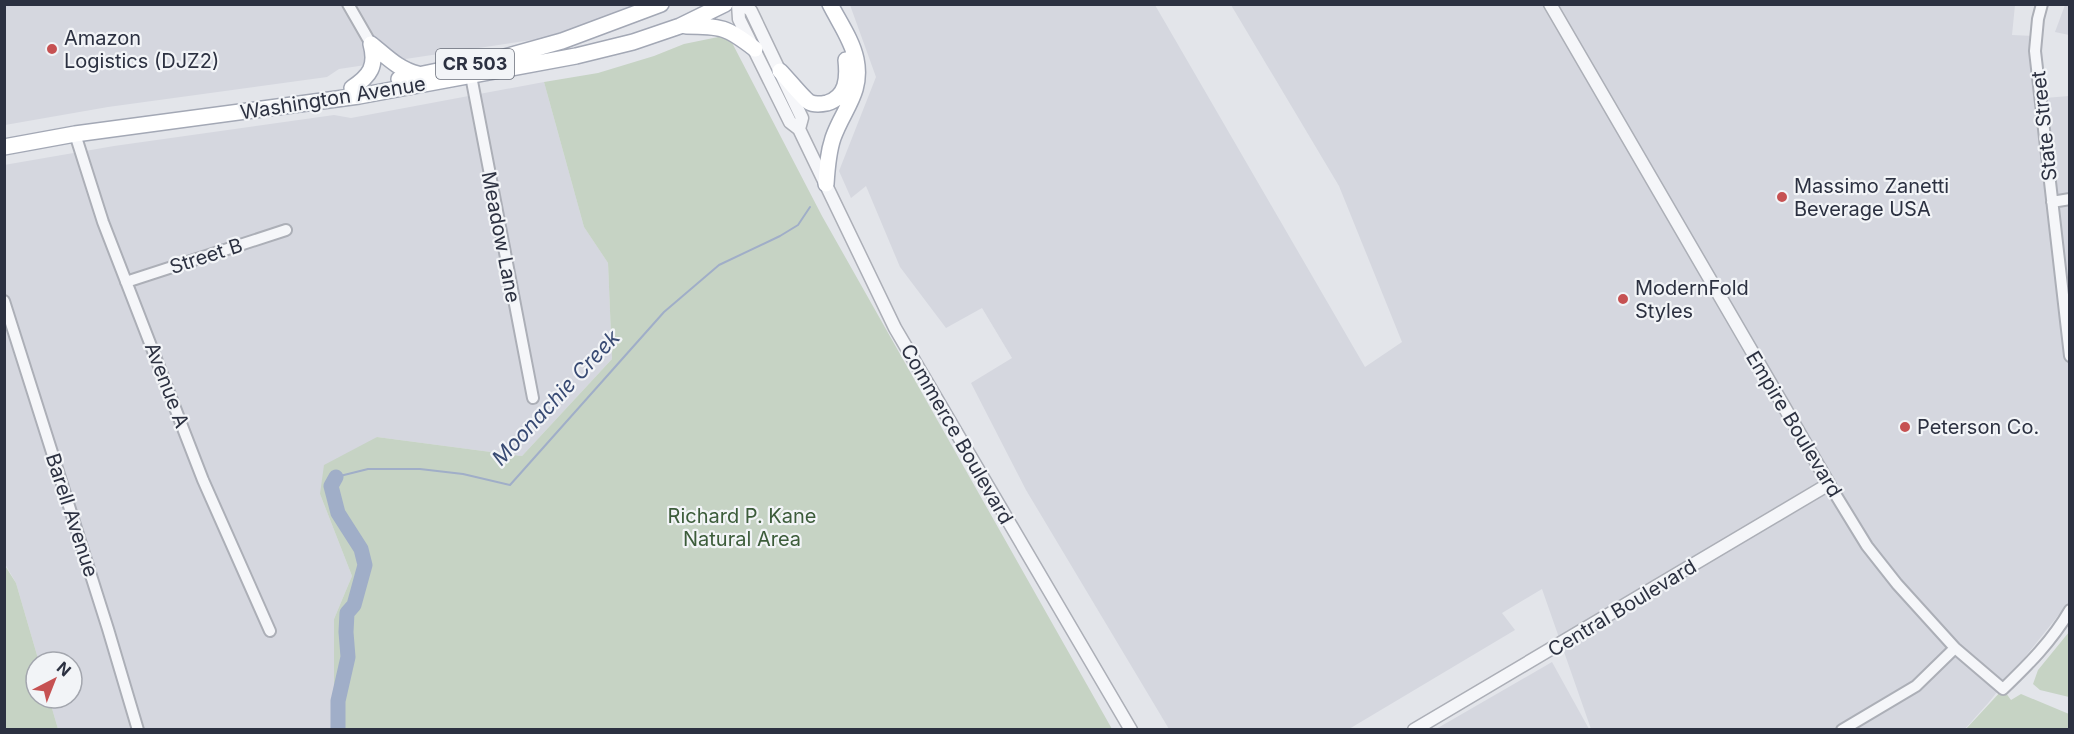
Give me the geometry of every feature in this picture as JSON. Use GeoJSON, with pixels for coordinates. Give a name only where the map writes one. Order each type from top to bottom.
{"type":"FeatureCollection","features":[{"type":"Feature","properties":{"kind":"main road","name":"Washington Avenue"},"geometry":{"type":"LineString","coordinates":[[4,138],[70,125],[352,88],[505,57],[562,41],[661,4]]}},
{"type":"Feature","properties":{"kind":"main road","name":"Washington Avenue"},"geometry":{"type":"LineString","coordinates":[[4,147],[75,134],[294,106],[576,56],[633,42],[680,26],[725,4]]}},
{"type":"Feature","properties":{"kind":"main road"},"geometry":{"type":"LineString","coordinates":[[780,71],[809,102],[822,104],[832,101],[842,93],[848,76],[846,54],[819,4]]}},
{"type":"Feature","properties":{"kind":"main road"},"geometry":{"type":"LineString","coordinates":[[826,184],[833,136],[854,95],[857,71],[852,46],[831,4]]}},
{"type":"Feature","properties":{"kind":"main road"},"geometry":{"type":"LineString","coordinates":[[680,26],[722,27],[755,49]]}},
{"type":"Feature","properties":{"kind":"main road"},"geometry":{"type":"LineString","coordinates":[[371,44],[407,72],[421,74]]}},
{"type":"Feature","properties":{"kind":"main road"},"geometry":{"type":"LineString","coordinates":[[352,88],[365,79],[371,71],[374,55],[371,44]]}},
{"type":"Feature","properties":{"kind":"street"},"geometry":{"type":"LineString","coordinates":[[348,4],[371,44]]}},
{"type":"Feature","properties":{"kind":"street","name":"Commerce Boulevard"},"geometry":{"type":"LineString","coordinates":[[738,4],[739,19],[790,122],[799,129],[896,328],[1131,729]]}},
{"type":"Feature","properties":{"kind":"street","name":"Commerce Boulevard"},"geometry":{"type":"LineString","coordinates":[[744,4],[751,11],[802,118],[799,129]]}},
{"type":"Feature","properties":{"kind":"street","name":"Empire Boulevard"},"geometry":{"type":"LineString","coordinates":[[1550,4],[1829,484],[1872,552],[1897,584],[1955,648],[2003,688],[2032,661],[2070,610]]}},
{"type":"Feature","properties":{"kind":"street","name":"State Street"},"geometry":{"type":"LineString","coordinates":[[2042,4],[2036,28],[2035,51],[2070,356]]}},
{"type":"Feature","properties":{"kind":"street","name":"Meadow Lane"},"geometry":{"type":"LineString","coordinates":[[471,76],[532,398]]}},
{"type":"Feature","properties":{"kind":"street","name":"Avenue A"},"geometry":{"type":"LineString","coordinates":[[75,134],[103,222],[205,485],[270,631]]}},
{"type":"Feature","properties":{"kind":"street"},"geometry":{"type":"LineString","coordinates":[[2052,202],[2070,199]]}},
{"type":"Feature","properties":{"kind":"street","name":"Street B"},"geometry":{"type":"LineString","coordinates":[[126,282],[286,230]]}},
{"type":"Feature","properties":{"kind":"street","name":"Barell Avenue"},"geometry":{"type":"LineString","coordinates":[[4,301],[138,729]]}},
{"type":"Feature","properties":{"kind":"street","name":"Central Boulevard"},"geometry":{"type":"LineString","coordinates":[[1414,729],[1829,484]]}},
{"type":"Feature","properties":{"kind":"street"},"geometry":{"type":"LineString","coordinates":[[1842,729],[1916,686],[1955,648]]}},
{"type":"Feature","properties":{"kind":"shaded area"},"geometry":{"type":"Polygon","coordinates":[[[5,5],[645,5],[552,37],[339,69],[327,77],[108,107],[5,125],[5,5]]]}},
{"type":"Feature","properties":{"kind":"shaded area"},"geometry":{"type":"Polygon","coordinates":[[[850,5],[1155,5],[1365,367],[1402,342],[1339,186],[1231,5],[2015,5],[2012,35],[2036,36],[2045,98],[2069,96],[2069,602],[1965,729],[1591,729],[1542,589],[1502,613],[1515,630],[1349,729],[1169,729],[1026,490],[971,383],[1012,358],[982,308],[946,328],[900,267],[866,186],[851,198],[839,171],[876,77],[850,5]]]}},
{"type":"Feature","properties":{"kind":"shaded area"},"geometry":{"type":"Polygon","coordinates":[[[2065,5],[2069,5],[2069,35],[2055,32],[2065,5]]]}},
{"type":"Feature","properties":{"kind":"shaded area"},"geometry":{"type":"Polygon","coordinates":[[[544,82],[584,227],[608,263],[612,359],[522,456],[377,437],[320,494],[352,576],[334,619],[334,720],[337,729],[58,729],[52,710],[84,710],[84,650],[36,650],[16,583],[5,564],[4,165],[114,146],[334,115],[351,118],[544,82]]]}},
{"type":"Feature","properties":{"kind":"shaded area"},"geometry":{"type":"Polygon","coordinates":[[[1552,662],[1589,729],[1436,729],[1552,662]]]}},
{"type":"Feature","properties":{"kind":"green space","name":"Richard P. Kane Natural Area"},"geometry":{"type":"Polygon","coordinates":[[[728,35],[822,216],[1112,729],[337,729],[334,720],[334,619],[352,576],[320,494],[324,465],[377,437],[522,456],[612,359],[608,263],[584,227],[544,82],[598,73],[684,44],[728,35]]]}},
{"type":"Feature","properties":{"kind":"green space"},"geometry":{"type":"Polygon","coordinates":[[[4,564],[16,583],[36,650],[24,650],[24,710],[52,710],[58,729],[5,729],[4,564]]]}},
{"type":"Feature","properties":{"kind":"green space"},"geometry":{"type":"Polygon","coordinates":[[[2069,632],[2069,697],[2040,690],[2033,684],[2038,670],[2069,632]]]}},
{"type":"Feature","properties":{"kind":"green space"},"geometry":{"type":"Polygon","coordinates":[[[2003,689],[2011,700],[2021,694],[2069,714],[2069,729],[1965,730],[2003,689]]]}},
{"type":"Feature","properties":{"kind":"waterway","name":"Moonachie Creek"},"geometry":{"type":"LineString","coordinates":[[336,477],[368,469],[420,469],[463,474],[510,485],[664,312],[719,265],[798,225],[810,207]]}},
{"type":"Feature","properties":{"kind":"waterway","name":"Moonachie Creek"},"geometry":{"type":"LineString","coordinates":[[336,477],[331,486],[338,513],[361,549],[365,565],[354,605],[347,613],[348,657],[338,701],[338,730]]}},
{"type":"Feature","properties":{"kind":"place","name":"Amazon Logistics (DJZ2)"},"geometry":{"type":"Point","coordinates":[52,49]}},
{"type":"Feature","properties":{"kind":"place","name":"Massimo Zanetti Beverage USA"},"geometry":{"type":"Point","coordinates":[1782,197]}},
{"type":"Feature","properties":{"kind":"place","name":"ModernFold Styles"},"geometry":{"type":"Point","coordinates":[1623,299]}},
{"type":"Feature","properties":{"kind":"place","name":"Peterson Co."},"geometry":{"type":"Point","coordinates":[1905,427]}}]}
